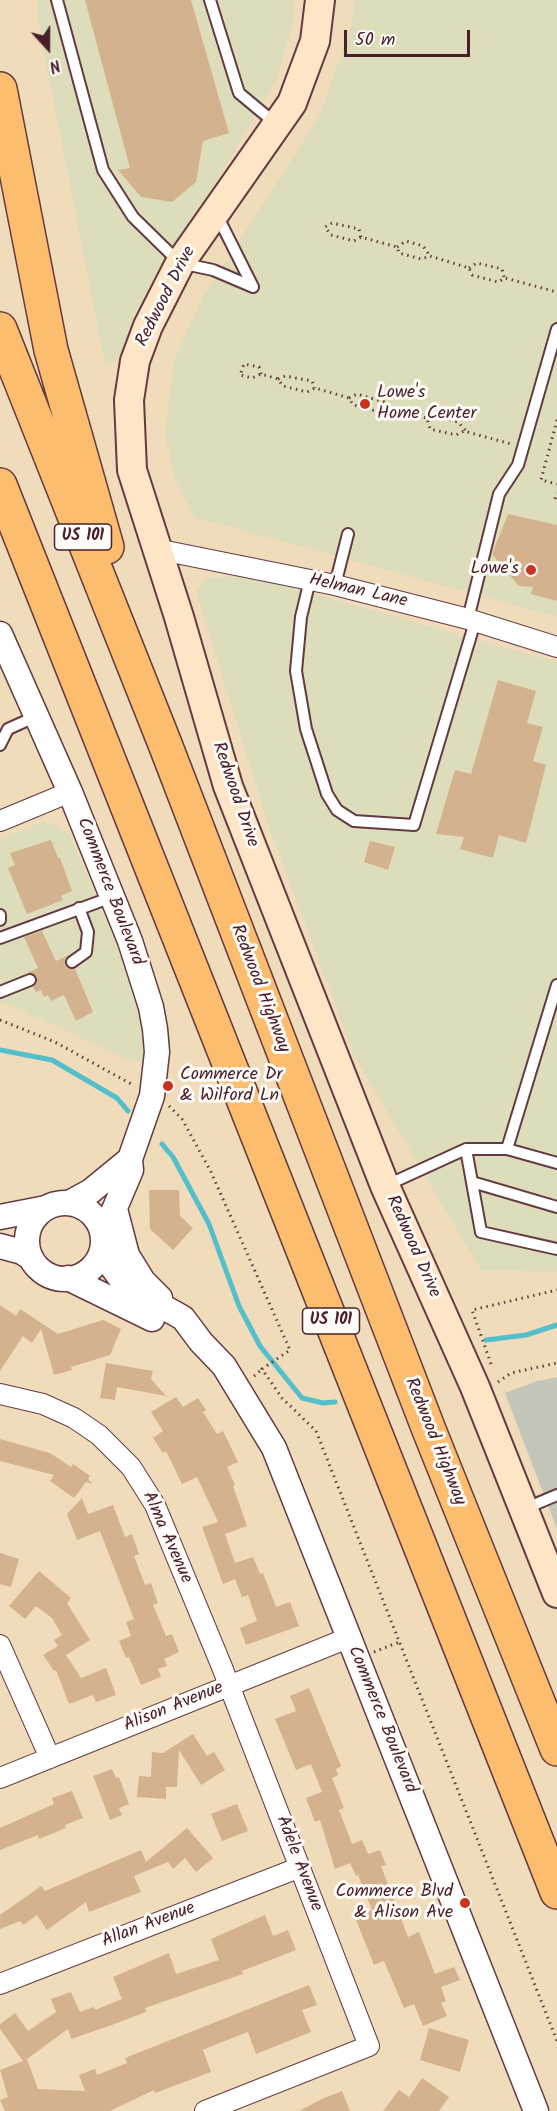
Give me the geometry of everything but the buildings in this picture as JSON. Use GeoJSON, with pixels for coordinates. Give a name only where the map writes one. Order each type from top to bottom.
{"type":"FeatureCollection","features":[{"type":"Feature","properties":{"kind":"highway"},"geometry":{"type":"LineString","coordinates":[[0,89],[51,350],[165,744]]}},
{"type":"Feature","properties":{"kind":"highway","name":"Redwood Highway"},"geometry":{"type":"LineString","coordinates":[[0,329],[165,744],[429,1430],[557,1749]]}},
{"type":"Feature","properties":{"kind":"highway","name":"US 101"},"geometry":{"type":"LineString","coordinates":[[0,485],[557,1892]]}},
{"type":"Feature","properties":{"kind":"highway"},"geometry":{"type":"LineString","coordinates":[[0,537],[104,750]]}},
{"type":"Feature","properties":{"kind":"main road","name":"Redwood Drive"},"geometry":{"type":"LineString","coordinates":[[320,0],[315,41],[292,103],[180,263],[148,326],[135,361],[129,400],[132,470],[179,617],[228,786],[385,1186],[414,1256],[475,1387],[557,1593]]}},
{"type":"Feature","properties":{"kind":"street","name":"Helman Lane"},"geometry":{"type":"LineString","coordinates":[[156,549],[335,585],[471,620],[557,647]]}},
{"type":"Feature","properties":{"kind":"street","name":"Commerce Boulevard"},"geometry":{"type":"LineString","coordinates":[[0,634],[70,792],[113,897],[130,941],[151,1007],[155,1029],[154,1082],[143,1125],[130,1159],[131,1170],[95,1266],[86,1273],[68,1278]]}},
{"type":"Feature","properties":{"kind":"street"},"geometry":{"type":"LineString","coordinates":[[0,820],[70,792]]}},
{"type":"Feature","properties":{"kind":"street","name":"Commerce Boulevard"},"geometry":{"type":"LineString","coordinates":[[130,1159],[97,1186],[37,1214],[28,1228],[27,1239],[31,1258],[43,1272],[68,1278],[201,1342]]}},
{"type":"Feature","properties":{"kind":"street","name":"Commerce Boulevard"},"geometry":{"type":"LineString","coordinates":[[58,1206],[87,1208],[94,1214],[103,1244],[126,1286],[183,1318],[201,1342],[224,1366],[274,1448],[536,2111]]}},
{"type":"Feature","properties":{"kind":"street"},"geometry":{"type":"LineString","coordinates":[[0,1217],[58,1206]]}},
{"type":"Feature","properties":{"kind":"street"},"geometry":{"type":"LineString","coordinates":[[115,1209],[117,1226],[127,1255],[143,1281],[168,1309]]}},
{"type":"Feature","properties":{"kind":"street"},"geometry":{"type":"LineString","coordinates":[[0,1246],[22,1252],[31,1258]]}},
{"type":"Feature","properties":{"kind":"street","name":"Alma Avenue"},"geometry":{"type":"LineString","coordinates":[[0,1394],[43,1404],[74,1418],[99,1435],[130,1467],[155,1505],[229,1686]]}},
{"type":"Feature","properties":{"kind":"street","name":"Alison Avenue"},"geometry":{"type":"LineString","coordinates":[[0,1778],[348,1638]]}},
{"type":"Feature","properties":{"kind":"street"},"geometry":{"type":"LineString","coordinates":[[0,1645],[50,1758]]}},
{"type":"Feature","properties":{"kind":"street","name":"Adele Avenue"},"geometry":{"type":"LineString","coordinates":[[205,2111],[369,2046],[229,1686]]}},
{"type":"Feature","properties":{"kind":"street","name":"Allan Avenue"},"geometry":{"type":"LineString","coordinates":[[0,1984],[298,1868]]}},
{"type":"Feature","properties":{"kind":"lane"},"geometry":{"type":"LineString","coordinates":[[57,0],[103,170],[133,218],[180,263],[213,270],[253,287],[216,213]]}},
{"type":"Feature","properties":{"kind":"lane"},"geometry":{"type":"LineString","coordinates":[[210,0],[239,93],[278,125]]}},
{"type":"Feature","properties":{"kind":"lane"},"geometry":{"type":"LineString","coordinates":[[310,580],[302,617],[296,671],[306,729],[327,794],[337,810],[354,821],[414,825],[471,620],[499,494],[518,465],[557,328]]}},
{"type":"Feature","properties":{"kind":"lane"},"geometry":{"type":"LineString","coordinates":[[335,585],[348,534]]}},
{"type":"Feature","properties":{"kind":"lane"},"geometry":{"type":"LineString","coordinates":[[0,745],[8,729],[37,716]]}},
{"type":"Feature","properties":{"kind":"lane"},"geometry":{"type":"LineString","coordinates":[[0,938],[113,897]]}},
{"type":"Feature","properties":{"kind":"lane"},"geometry":{"type":"LineString","coordinates":[[72,962],[86,952],[88,932],[79,908]]}},
{"type":"Feature","properties":{"kind":"lane"},"geometry":{"type":"LineString","coordinates":[[0,992],[30,980]]}},
{"type":"Feature","properties":{"kind":"lane"},"geometry":{"type":"LineString","coordinates":[[507,1149],[557,985]]}},
{"type":"Feature","properties":{"kind":"lane"},"geometry":{"type":"LineString","coordinates":[[385,1186],[466,1149],[507,1149],[557,1163]]}},
{"type":"Feature","properties":{"kind":"lane"},"geometry":{"type":"LineString","coordinates":[[466,1149],[481,1232],[557,1249]]}},
{"type":"Feature","properties":{"kind":"lane"},"geometry":{"type":"LineString","coordinates":[[472,1182],[557,1208]]}},
{"type":"Feature","properties":{"kind":"lane"},"geometry":{"type":"LineString","coordinates":[[523,1509],[557,1495]]}},
{"type":"Feature","properties":{"kind":"path"},"geometry":{"type":"LineString","coordinates":[[361,237],[359,229],[332,223],[325,227],[331,235],[354,241],[361,237],[397,247],[406,241],[423,246],[430,256]]}},
{"type":"Feature","properties":{"kind":"path"},"geometry":{"type":"LineString","coordinates":[[397,247],[399,253],[421,259],[430,256],[469,268],[477,263],[502,269],[504,278]]}},
{"type":"Feature","properties":{"kind":"path"},"geometry":{"type":"LineString","coordinates":[[469,268],[472,275],[498,282],[504,278],[557,292]]}},
{"type":"Feature","properties":{"kind":"path"},"geometry":{"type":"LineString","coordinates":[[261,374],[259,367],[244,364],[240,375],[252,378],[261,374],[278,379],[284,386],[307,392],[315,388],[349,398],[357,394],[384,402],[390,410]]}},
{"type":"Feature","properties":{"kind":"path"},"geometry":{"type":"LineString","coordinates":[[278,379],[285,376],[312,381],[315,388]]}},
{"type":"Feature","properties":{"kind":"path"},"geometry":{"type":"LineString","coordinates":[[349,398],[353,405],[383,413],[390,410],[427,418],[433,415],[458,422],[466,431],[518,446]]}},
{"type":"Feature","properties":{"kind":"path"},"geometry":{"type":"LineString","coordinates":[[427,418],[430,429],[456,435],[466,431]]}},
{"type":"Feature","properties":{"kind":"path"},"geometry":{"type":"LineString","coordinates":[[557,420],[541,480],[557,484]]}},
{"type":"Feature","properties":{"kind":"path"},"geometry":{"type":"LineString","coordinates":[[555,499],[557,493]]}},
{"type":"Feature","properties":{"kind":"path"},"geometry":{"type":"LineString","coordinates":[[0,1020],[55,1042],[140,1088]]}},
{"type":"Feature","properties":{"kind":"path"},"geometry":{"type":"LineString","coordinates":[[168,1105],[182,1119],[211,1172],[290,1350],[254,1376]]}},
{"type":"Feature","properties":{"kind":"path"},"geometry":{"type":"LineString","coordinates":[[492,1366],[472,1310],[557,1290]]}},
{"type":"Feature","properties":{"kind":"path"},"geometry":{"type":"LineString","coordinates":[[498,1382],[511,1373],[557,1363]]}},
{"type":"Feature","properties":{"kind":"path"},"geometry":{"type":"LineString","coordinates":[[264,1368],[282,1398],[316,1431],[557,2041]]}},
{"type":"Feature","properties":{"kind":"path"},"geometry":{"type":"LineString","coordinates":[[372,1652],[399,1642]]}},
{"type":"Feature","properties":{"kind":"shaded area"},"geometry":{"type":"Polygon","coordinates":[[[38,0],[294,0],[293,22],[277,79],[175,252],[125,357],[105,365],[37,16],[38,0]]]}},
{"type":"Feature","properties":{"kind":"shaded area","name":"Lowe's Home Center"},"geometry":{"type":"Polygon","coordinates":[[[354,0],[557,0],[557,617],[194,517],[176,483],[165,435],[174,359],[204,295],[319,117],[352,24],[354,0]]]}},
{"type":"Feature","properties":{"kind":"shaded area"},"geometry":{"type":"Polygon","coordinates":[[[239,576],[266,580],[557,662],[557,1272],[481,1270],[354,1056],[270,830],[196,592],[206,578],[239,576]]]}},
{"type":"Feature","properties":{"kind":"shaded area"},"geometry":{"type":"Polygon","coordinates":[[[42,822],[55,824],[70,836],[138,994],[155,1061],[126,1059],[8,1004],[0,1004],[0,839],[42,822]]]}},
{"type":"Feature","properties":{"kind":"shaded area"},"geometry":{"type":"Polygon","coordinates":[[[557,1377],[557,1529],[505,1393],[537,1381],[557,1377]]]}},
{"type":"Feature","properties":{"kind":"waterway"},"geometry":{"type":"LineString","coordinates":[[0,1050],[52,1060],[117,1098],[128,1111]]}},
{"type":"Feature","properties":{"kind":"waterway"},"geometry":{"type":"LineString","coordinates":[[162,1144],[173,1157],[209,1224],[239,1306],[260,1346],[302,1398],[323,1403],[335,1402]]}},
{"type":"Feature","properties":{"kind":"waterway"},"geometry":{"type":"LineString","coordinates":[[486,1340],[526,1335],[557,1325]]}},
{"type":"Feature","properties":{"kind":"place","name":"Lowe's Home Center"},"geometry":{"type":"Point","coordinates":[365,404]}},
{"type":"Feature","properties":{"kind":"place","name":"Lowe's"},"geometry":{"type":"Point","coordinates":[531,570]}},
{"type":"Feature","properties":{"kind":"place","name":"Commerce Dr & Wilford Ln"},"geometry":{"type":"Point","coordinates":[168,1086]}},
{"type":"Feature","properties":{"kind":"place","name":"Commerce Blvd & Alison Ave"},"geometry":{"type":"Point","coordinates":[465,1903]}}]}
